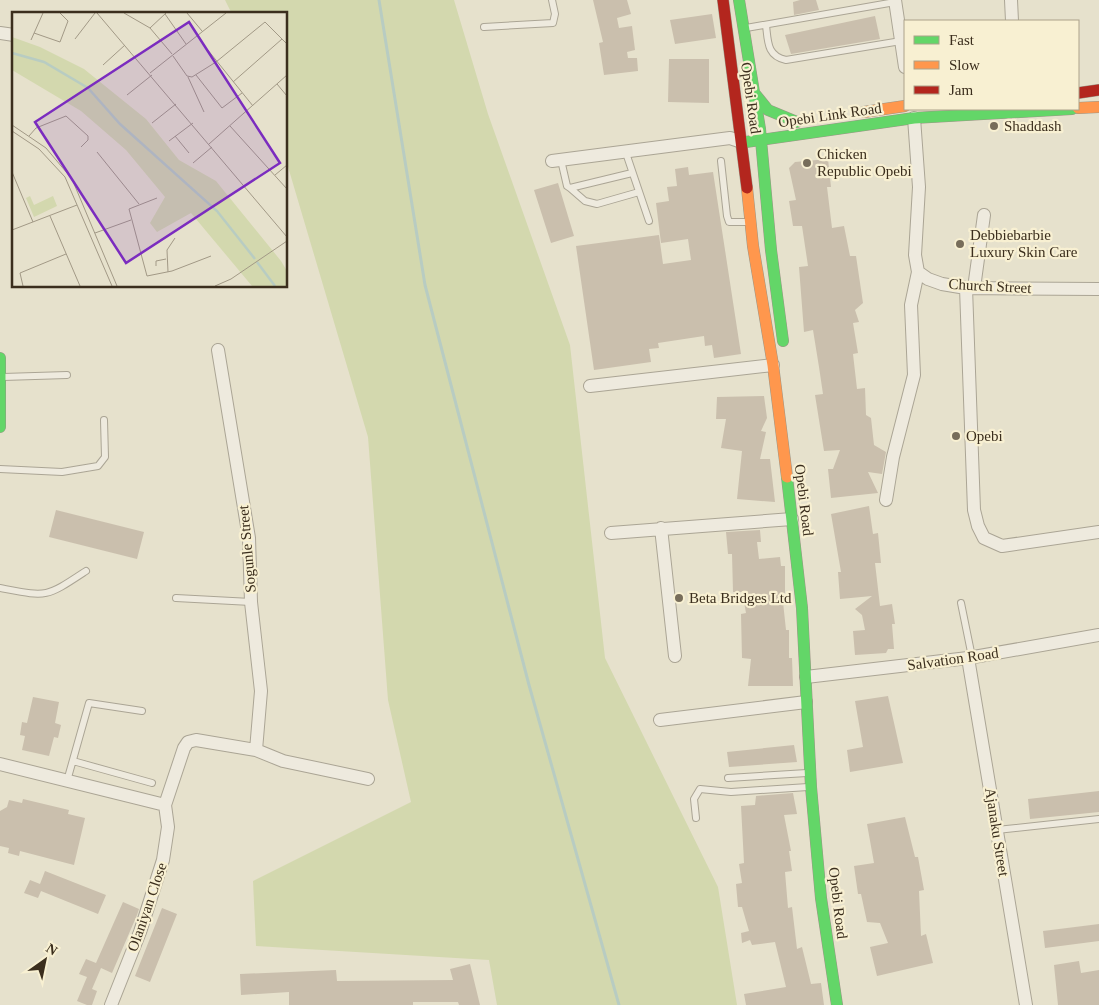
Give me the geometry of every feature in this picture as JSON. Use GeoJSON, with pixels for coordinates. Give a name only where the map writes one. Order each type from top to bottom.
{"type":"FeatureCollection","features":[{"type":"Feature","properties":{"kind":"main road","name":"Opebi Road"},"geometry":{"type":"LineString","coordinates":[[723,0],[738,137],[773,366],[802,608],[806,702],[821,898],[837,1005]]}},
{"type":"Feature","properties":{"kind":"main road","name":"Opebi Road"},"geometry":{"type":"LineString","coordinates":[[740,0],[761,134],[785,357]]}},
{"type":"Feature","properties":{"kind":"main road"},"geometry":{"type":"LineString","coordinates":[[1079,93],[1099,90]]}},
{"type":"Feature","properties":{"kind":"main road","name":"Opebi Link Road"},"geometry":{"type":"LineString","coordinates":[[755,94],[768,110],[802,121],[761,134]]}},
{"type":"Feature","properties":{"kind":"main road","name":"Opebi Link Road"},"geometry":{"type":"LineString","coordinates":[[856,113],[904,106]]}},
{"type":"Feature","properties":{"kind":"main road"},"geometry":{"type":"LineString","coordinates":[[1079,108],[1099,107]]}},
{"type":"Feature","properties":{"kind":"main road","name":"Opebi Link Road"},"geometry":{"type":"LineString","coordinates":[[738,137],[761,134],[786,135],[914,118],[1054,110]]}},
{"type":"Feature","properties":{"kind":"main road"},"geometry":{"type":"LineString","coordinates":[[764,174],[771,152],[786,135]]}},
{"type":"Feature","properties":{"kind":"main road"},"geometry":{"type":"LineString","coordinates":[[0,358],[2,377],[0,426]]}},
{"type":"Feature","properties":{"kind":"street"},"geometry":{"type":"LineString","coordinates":[[1011,0],[1012,20]]}},
{"type":"Feature","properties":{"kind":"street"},"geometry":{"type":"LineString","coordinates":[[895,1],[904,61]]}},
{"type":"Feature","properties":{"kind":"street"},"geometry":{"type":"LineString","coordinates":[[886,500],[893,456],[914,375],[911,305],[918,272],[914,255],[920,187],[914,118]]}},
{"type":"Feature","properties":{"kind":"street"},"geometry":{"type":"LineString","coordinates":[[556,160],[626,153],[738,137]]}},
{"type":"Feature","properties":{"kind":"street"},"geometry":{"type":"LineString","coordinates":[[984,215],[970,288],[974,510],[978,526],[984,538],[1002,546],[1099,532]]}},
{"type":"Feature","properties":{"kind":"street","name":"Church Street"},"geometry":{"type":"LineString","coordinates":[[918,272],[928,279],[942,284],[970,288],[1099,289]]}},
{"type":"Feature","properties":{"kind":"street","name":"Sogunle Street"},"geometry":{"type":"LineString","coordinates":[[218,350],[249,538],[251,602],[261,691],[256,750]]}},
{"type":"Feature","properties":{"kind":"street"},"geometry":{"type":"LineString","coordinates":[[590,386],[773,366]]}},
{"type":"Feature","properties":{"kind":"street"},"geometry":{"type":"LineString","coordinates":[[611,533],[792,520]]}},
{"type":"Feature","properties":{"kind":"street"},"geometry":{"type":"LineString","coordinates":[[661,528],[675,656]]}},
{"type":"Feature","properties":{"kind":"street","name":"Salvation Road"},"geometry":{"type":"LineString","coordinates":[[806,677],[970,658],[1099,635]]}},
{"type":"Feature","properties":{"kind":"street","name":"Ajanaku Street"},"geometry":{"type":"LineString","coordinates":[[970,658],[1026,1005]]}},
{"type":"Feature","properties":{"kind":"street"},"geometry":{"type":"LineString","coordinates":[[660,720],[806,702]]}},
{"type":"Feature","properties":{"kind":"street"},"geometry":{"type":"LineString","coordinates":[[0,764],[165,805],[184,748],[188,742],[196,740],[256,750],[283,761],[368,779]]}},
{"type":"Feature","properties":{"kind":"street","name":"Olaniyan Close"},"geometry":{"type":"LineString","coordinates":[[111,1005],[140,932],[164,860],[168,827],[165,805]]}},
{"type":"Feature","properties":{"kind":"lane"},"geometry":{"type":"LineString","coordinates":[[484,27],[554,23],[555,14],[552,0]]}},
{"type":"Feature","properties":{"kind":"lane"},"geometry":{"type":"LineString","coordinates":[[744,28],[895,1]]}},
{"type":"Feature","properties":{"kind":"lane"},"geometry":{"type":"LineString","coordinates":[[766,25],[769,50],[778,58],[786,60],[901,41]]}},
{"type":"Feature","properties":{"kind":"lane"},"geometry":{"type":"LineString","coordinates":[[626,153],[649,221]]}},
{"type":"Feature","properties":{"kind":"lane"},"geometry":{"type":"LineString","coordinates":[[556,160],[567,186],[584,201],[596,204],[640,192]]}},
{"type":"Feature","properties":{"kind":"lane"},"geometry":{"type":"LineString","coordinates":[[722,161],[729,222],[751,222]]}},
{"type":"Feature","properties":{"kind":"lane"},"geometry":{"type":"LineString","coordinates":[[570,188],[632,173]]}},
{"type":"Feature","properties":{"kind":"lane"},"geometry":{"type":"LineString","coordinates":[[2,377],[67,375]]}},
{"type":"Feature","properties":{"kind":"lane"},"geometry":{"type":"LineString","coordinates":[[0,469],[62,472],[98,466],[105,457],[104,420]]}},
{"type":"Feature","properties":{"kind":"lane"},"geometry":{"type":"LineString","coordinates":[[0,588],[44,595],[54,592],[86,571]]}},
{"type":"Feature","properties":{"kind":"lane"},"geometry":{"type":"LineString","coordinates":[[176,598],[251,602]]}},
{"type":"Feature","properties":{"kind":"lane"},"geometry":{"type":"LineString","coordinates":[[961,603],[970,658]]}},
{"type":"Feature","properties":{"kind":"lane"},"geometry":{"type":"LineString","coordinates":[[67,781],[89,703],[93,702],[142,711]]}},
{"type":"Feature","properties":{"kind":"lane"},"geometry":{"type":"LineString","coordinates":[[73,761],[152,783]]}},
{"type":"Feature","properties":{"kind":"lane"},"geometry":{"type":"LineString","coordinates":[[728,778],[811,772]]}},
{"type":"Feature","properties":{"kind":"lane"},"geometry":{"type":"LineString","coordinates":[[696,818],[694,799],[700,789],[730,792],[812,787]]}},
{"type":"Feature","properties":{"kind":"lane"},"geometry":{"type":"LineString","coordinates":[[997,830],[1099,819]]}},
{"type":"Feature","properties":{"kind":"green space"},"geometry":{"type":"Polygon","coordinates":[[[225,0],[454,0],[488,114],[570,345],[605,658],[718,887],[737,1005],[497,1005],[489,960],[256,946],[253,881],[411,802],[388,700],[368,437],[288,167],[288,12],[231,12],[225,0]]]}},
{"type":"Feature","properties":{"kind":"building"},"geometry":{"type":"Polygon","coordinates":[[[593,0],[627,0],[631,14],[617,18],[619,28],[632,26],[635,50],[627,52],[628,58],[637,58],[638,71],[604,75],[599,43],[603,42],[593,0]]]}},
{"type":"Feature","properties":{"kind":"building"},"geometry":{"type":"Polygon","coordinates":[[[816,0],[819,10],[794,15],[793,2],[816,0]]]}},
{"type":"Feature","properties":{"kind":"building"},"geometry":{"type":"Polygon","coordinates":[[[712,14],[716,38],[675,44],[670,20],[712,14]]]}},
{"type":"Feature","properties":{"kind":"building"},"geometry":{"type":"Polygon","coordinates":[[[875,16],[880,39],[791,54],[785,35],[875,16]]]}},
{"type":"Feature","properties":{"kind":"building"},"geometry":{"type":"Polygon","coordinates":[[[669,59],[709,59],[709,103],[668,102],[669,59]]]}},
{"type":"Feature","properties":{"kind":"building"},"geometry":{"type":"Polygon","coordinates":[[[828,159],[831,187],[827,187],[832,228],[844,226],[850,256],[856,256],[863,303],[855,310],[859,322],[853,323],[858,353],[853,354],[857,389],[865,388],[866,415],[871,418],[874,445],[886,452],[882,474],[868,472],[878,493],[831,498],[828,469],[833,469],[840,450],[824,451],[815,395],[823,394],[813,330],[804,332],[799,267],[808,266],[802,226],[793,226],[789,201],[796,200],[789,168],[795,162],[828,159]]]}},
{"type":"Feature","properties":{"kind":"building"},"geometry":{"type":"Polygon","coordinates":[[[688,167],[689,175],[713,172],[741,354],[714,358],[712,345],[705,346],[704,336],[658,343],[659,348],[649,349],[651,362],[594,370],[576,246],[659,235],[663,264],[691,260],[688,239],[661,243],[656,203],[669,201],[667,187],[677,186],[675,169],[688,167]]]}},
{"type":"Feature","properties":{"kind":"building"},"geometry":{"type":"Polygon","coordinates":[[[558,183],[574,236],[551,243],[534,190],[558,183]]]}},
{"type":"Feature","properties":{"kind":"building"},"geometry":{"type":"Polygon","coordinates":[[[764,396],[767,418],[761,431],[766,432],[760,459],[770,459],[775,502],[737,499],[742,451],[721,448],[726,419],[716,419],[717,397],[764,396]]]}},
{"type":"Feature","properties":{"kind":"building"},"geometry":{"type":"Polygon","coordinates":[[[869,506],[873,534],[878,533],[881,563],[875,563],[880,606],[892,604],[895,624],[892,624],[894,649],[888,649],[886,653],[855,655],[853,631],[865,630],[862,615],[855,609],[872,596],[840,599],[838,572],[841,572],[831,514],[869,506]]]}},
{"type":"Feature","properties":{"kind":"building"},"geometry":{"type":"Polygon","coordinates":[[[56,510],[144,532],[137,559],[49,537],[56,510]]]}},
{"type":"Feature","properties":{"kind":"building"},"geometry":{"type":"Polygon","coordinates":[[[760,530],[761,542],[757,542],[759,559],[780,557],[781,566],[785,566],[785,593],[782,593],[786,630],[789,630],[789,658],[792,658],[793,686],[748,686],[751,659],[742,658],[741,614],[746,613],[742,592],[733,592],[732,554],[728,554],[726,532],[760,530]]]}},
{"type":"Feature","properties":{"kind":"building"},"geometry":{"type":"Polygon","coordinates":[[[888,696],[903,763],[850,772],[847,750],[863,747],[855,701],[888,696]]]}},
{"type":"Feature","properties":{"kind":"building"},"geometry":{"type":"Polygon","coordinates":[[[33,697],[59,702],[55,723],[61,725],[58,738],[54,737],[49,756],[22,750],[25,736],[20,735],[22,722],[27,723],[33,697]]]}},
{"type":"Feature","properties":{"kind":"building"},"geometry":{"type":"Polygon","coordinates":[[[794,745],[797,762],[729,767],[727,752],[794,745]]]}},
{"type":"Feature","properties":{"kind":"building"},"geometry":{"type":"Polygon","coordinates":[[[1099,791],[1099,812],[1030,819],[1028,799],[1099,791]]]}},
{"type":"Feature","properties":{"kind":"building"},"geometry":{"type":"Polygon","coordinates":[[[793,793],[797,814],[784,815],[791,851],[789,851],[792,871],[785,872],[788,908],[792,907],[797,949],[802,947],[811,984],[821,983],[824,1005],[746,1005],[744,994],[786,987],[775,942],[752,945],[750,940],[742,943],[741,933],[749,931],[742,907],[738,907],[736,884],[742,883],[739,864],[744,863],[741,806],[755,805],[756,796],[793,793]]]}},
{"type":"Feature","properties":{"kind":"building"},"geometry":{"type":"Polygon","coordinates":[[[23,799],[69,810],[68,814],[85,818],[74,865],[20,851],[19,856],[8,853],[9,848],[0,846],[0,811],[7,807],[9,800],[22,803],[23,799]]]}},
{"type":"Feature","properties":{"kind":"building"},"geometry":{"type":"Polygon","coordinates":[[[905,817],[915,857],[918,857],[924,890],[919,891],[921,936],[926,934],[933,963],[877,976],[870,947],[888,943],[880,923],[867,922],[861,894],[858,894],[854,866],[874,863],[867,824],[905,817]]]}},
{"type":"Feature","properties":{"kind":"building"},"geometry":{"type":"Polygon","coordinates":[[[45,871],[106,895],[98,914],[41,891],[38,898],[24,893],[30,880],[40,884],[45,871]]]}},
{"type":"Feature","properties":{"kind":"building"},"geometry":{"type":"Polygon","coordinates":[[[123,902],[139,909],[112,973],[101,968],[92,989],[97,991],[92,1005],[77,1001],[87,977],[79,974],[86,959],[96,963],[123,902]]]}},
{"type":"Feature","properties":{"kind":"building"},"geometry":{"type":"Polygon","coordinates":[[[162,908],[177,914],[150,982],[135,976],[162,908]]]}},
{"type":"Feature","properties":{"kind":"building"},"geometry":{"type":"Polygon","coordinates":[[[1099,924],[1099,941],[1045,948],[1043,931],[1099,924]]]}},
{"type":"Feature","properties":{"kind":"building"},"geometry":{"type":"Polygon","coordinates":[[[1079,961],[1081,973],[1099,970],[1099,1005],[1058,1005],[1054,965],[1079,961]]]}},
{"type":"Feature","properties":{"kind":"building"},"geometry":{"type":"Polygon","coordinates":[[[470,964],[480,1005],[459,1005],[458,1002],[413,1002],[413,1005],[289,1005],[289,992],[241,995],[240,974],[336,970],[337,981],[453,980],[450,969],[470,964]]]}},
{"type":"Feature","properties":{"kind":"waterway"},"geometry":{"type":"LineString","coordinates":[[379,0],[425,285],[529,685],[619,1005]]}},
{"type":"Feature","properties":{"kind":"traffic: fast"},"geometry":{"type":"LineString","coordinates":[[739,0],[760,129],[771,250],[783,341]]}},
{"type":"Feature","properties":{"kind":"traffic: fast"},"geometry":{"type":"LineString","coordinates":[[755,94],[768,110],[797,122]]}},
{"type":"Feature","properties":{"kind":"traffic: fast"},"geometry":{"type":"LineString","coordinates":[[746,142],[914,118],[1054,110]]}},
{"type":"Feature","properties":{"kind":"traffic: fast"},"geometry":{"type":"LineString","coordinates":[[0,358],[0,427]]}},
{"type":"Feature","properties":{"kind":"traffic: fast"},"geometry":{"type":"LineString","coordinates":[[787,477],[802,608],[811,787],[821,898],[837,1005]]}},
{"type":"Feature","properties":{"kind":"traffic: slow"},"geometry":{"type":"LineString","coordinates":[[864,112],[904,106]]}},
{"type":"Feature","properties":{"kind":"traffic: slow"},"geometry":{"type":"LineString","coordinates":[[1079,108],[1099,107]]}},
{"type":"Feature","properties":{"kind":"traffic: slow"},"geometry":{"type":"LineString","coordinates":[[747,188],[753,246],[773,365],[787,477]]}},
{"type":"Feature","properties":{"kind":"traffic: jam"},"geometry":{"type":"LineString","coordinates":[[723,0],[747,188]]}},
{"type":"Feature","properties":{"kind":"traffic: jam"},"geometry":{"type":"LineString","coordinates":[[1079,93],[1099,90]]}},
{"type":"Feature","properties":{"kind":"place","name":"Shaddash"},"geometry":{"type":"Point","coordinates":[994,126]}},
{"type":"Feature","properties":{"kind":"place","name":"Chicken Republic Opebi"},"geometry":{"type":"Point","coordinates":[807,163]}},
{"type":"Feature","properties":{"kind":"place","name":"Debbiebarbie Luxury Skin Care"},"geometry":{"type":"Point","coordinates":[960,244]}},
{"type":"Feature","properties":{"kind":"place","name":"Opebi"},"geometry":{"type":"Point","coordinates":[956,436]}},
{"type":"Feature","properties":{"kind":"place","name":"Beta Bridges Ltd"},"geometry":{"type":"Point","coordinates":[679,598]}}]}
